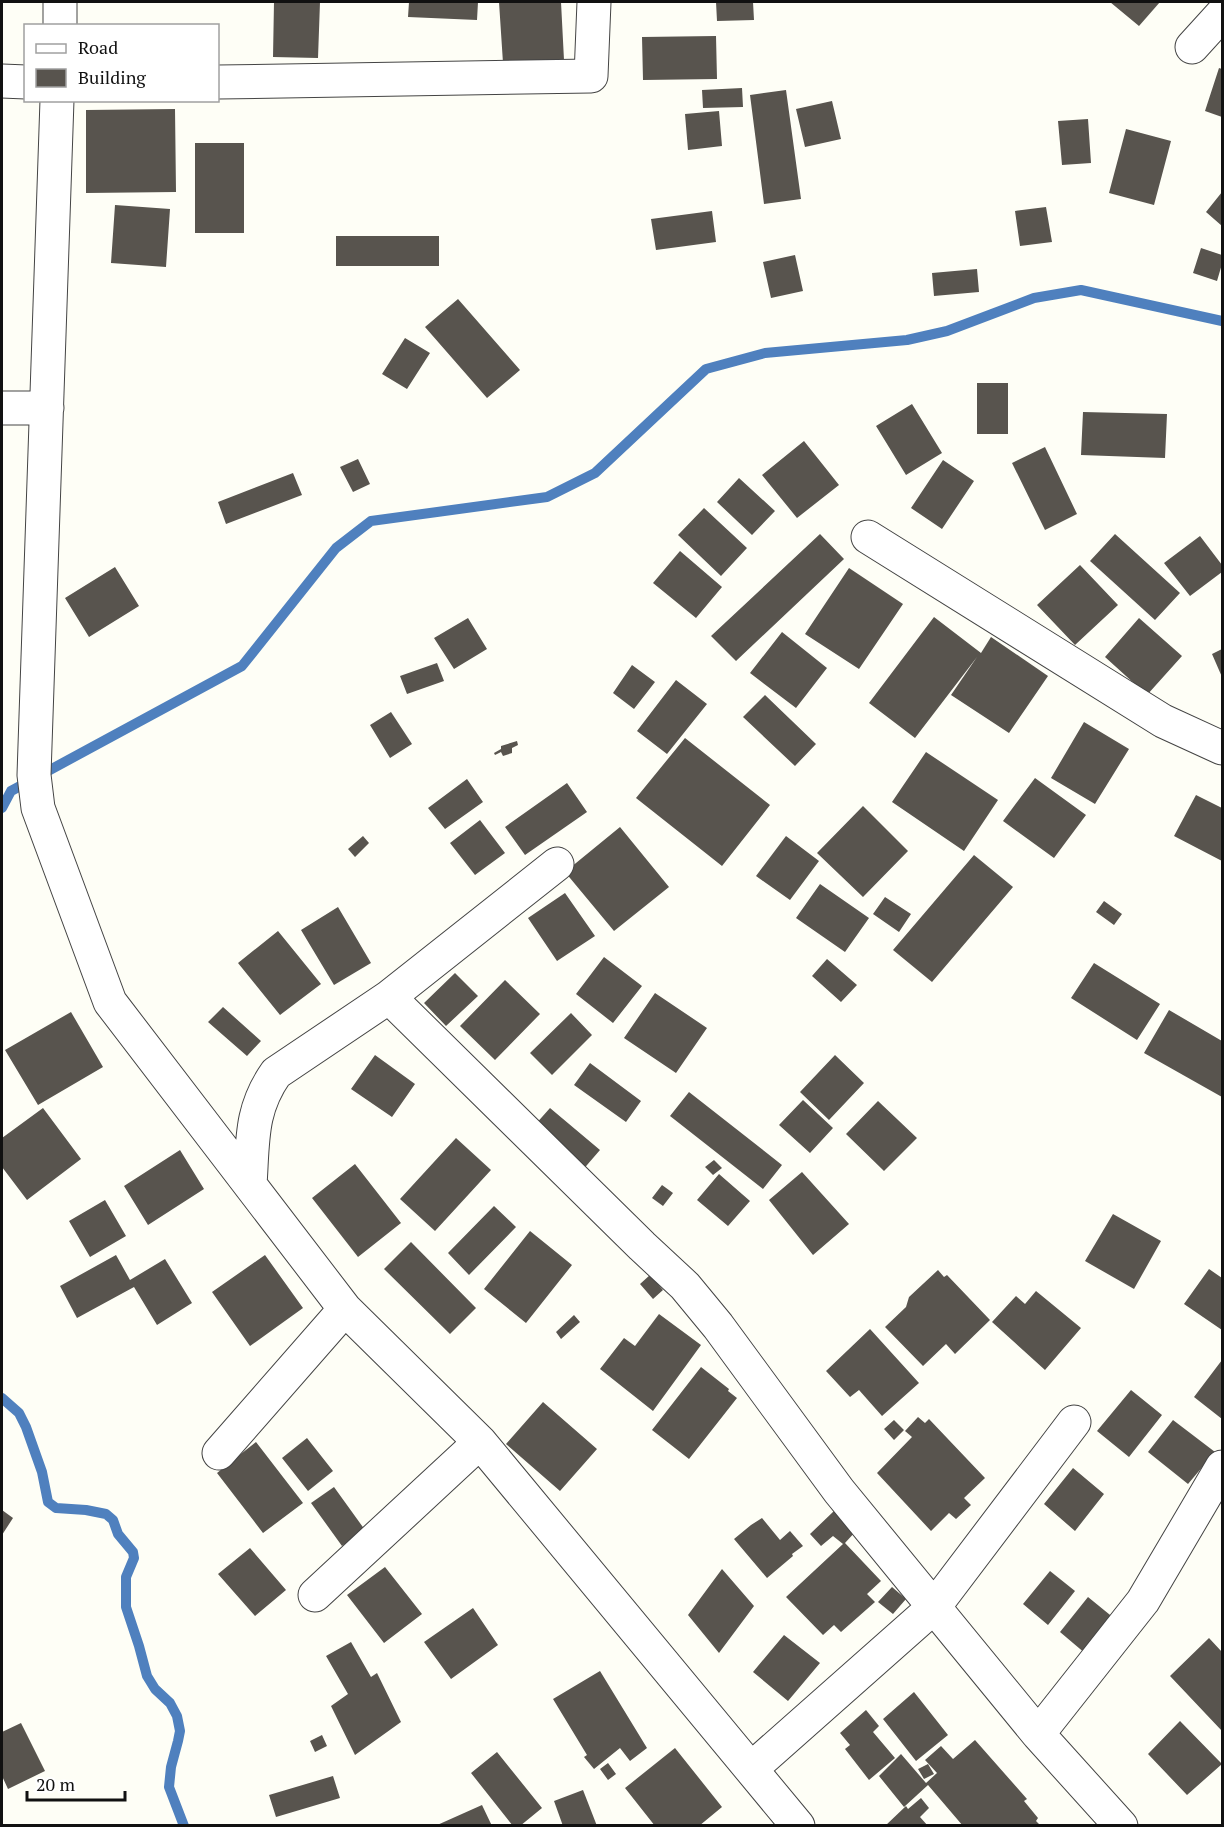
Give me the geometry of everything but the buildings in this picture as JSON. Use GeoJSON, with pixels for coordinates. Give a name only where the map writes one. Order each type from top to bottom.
{"type":"FeatureCollection","features":[{"type":"Feature","properties":{"kind":"street"},"geometry":{"type":"LineString","coordinates":[[60,2],[60,24]]}},
{"type":"Feature","properties":{"kind":"street"},"geometry":{"type":"LineString","coordinates":[[219,82],[591,76],[594,2]]}},
{"type":"Feature","properties":{"kind":"street"},"geometry":{"type":"LineString","coordinates":[[1192,47],[1222,14]]}},
{"type":"Feature","properties":{"kind":"street"},"geometry":{"type":"LineString","coordinates":[[2,81],[24,82]]}},
{"type":"Feature","properties":{"kind":"street"},"geometry":{"type":"LineString","coordinates":[[57,102],[33,775],[38,808],[110,1002],[345,1309],[480,1442],[798,1826]]}},
{"type":"Feature","properties":{"kind":"street"},"geometry":{"type":"LineString","coordinates":[[2,408],[47,408]]}},
{"type":"Feature","properties":{"kind":"street"},"geometry":{"type":"LineString","coordinates":[[868,537],[1163,721],[1222,748]]}},
{"type":"Feature","properties":{"kind":"street"},"geometry":{"type":"LineString","coordinates":[[250,1185],[256,1112],[264,1090],[276,1073],[389,998],[557,864]]}},
{"type":"Feature","properties":{"kind":"street"},"geometry":{"type":"LineString","coordinates":[[389,998],[685,1286],[718,1326],[839,1491],[1038,1734],[1121,1826]]}},
{"type":"Feature","properties":{"kind":"street"},"geometry":{"type":"LineString","coordinates":[[219,1453],[345,1309]]}},
{"type":"Feature","properties":{"kind":"street"},"geometry":{"type":"LineString","coordinates":[[751,1769],[934,1607],[1074,1422]]}},
{"type":"Feature","properties":{"kind":"street"},"geometry":{"type":"LineString","coordinates":[[315,1595],[480,1442]]}},
{"type":"Feature","properties":{"kind":"street"},"geometry":{"type":"LineString","coordinates":[[1038,1734],[1143,1601],[1222,1467]]}},
{"type":"Feature","properties":{"kind":"waterway"},"geometry":{"type":"LineString","coordinates":[[2,808],[11,791],[242,666],[336,548],[371,521],[547,497],[595,473],[706,369],[765,353],[907,340],[947,331],[1034,298],[1081,290],[1222,321]]}},
{"type":"Feature","properties":{"kind":"waterway"},"geometry":{"type":"LineString","coordinates":[[2,1398],[19,1413],[26,1427],[42,1472],[48,1502],[56,1508],[106,1514],[113,1520],[118,1534],[133,1552],[134,1558],[126,1577],[126,1607],[147,1676],[155,1689],[170,1703],[177,1716],[180,1731],[171,1767],[169,1787],[184,1826]]}}]}
